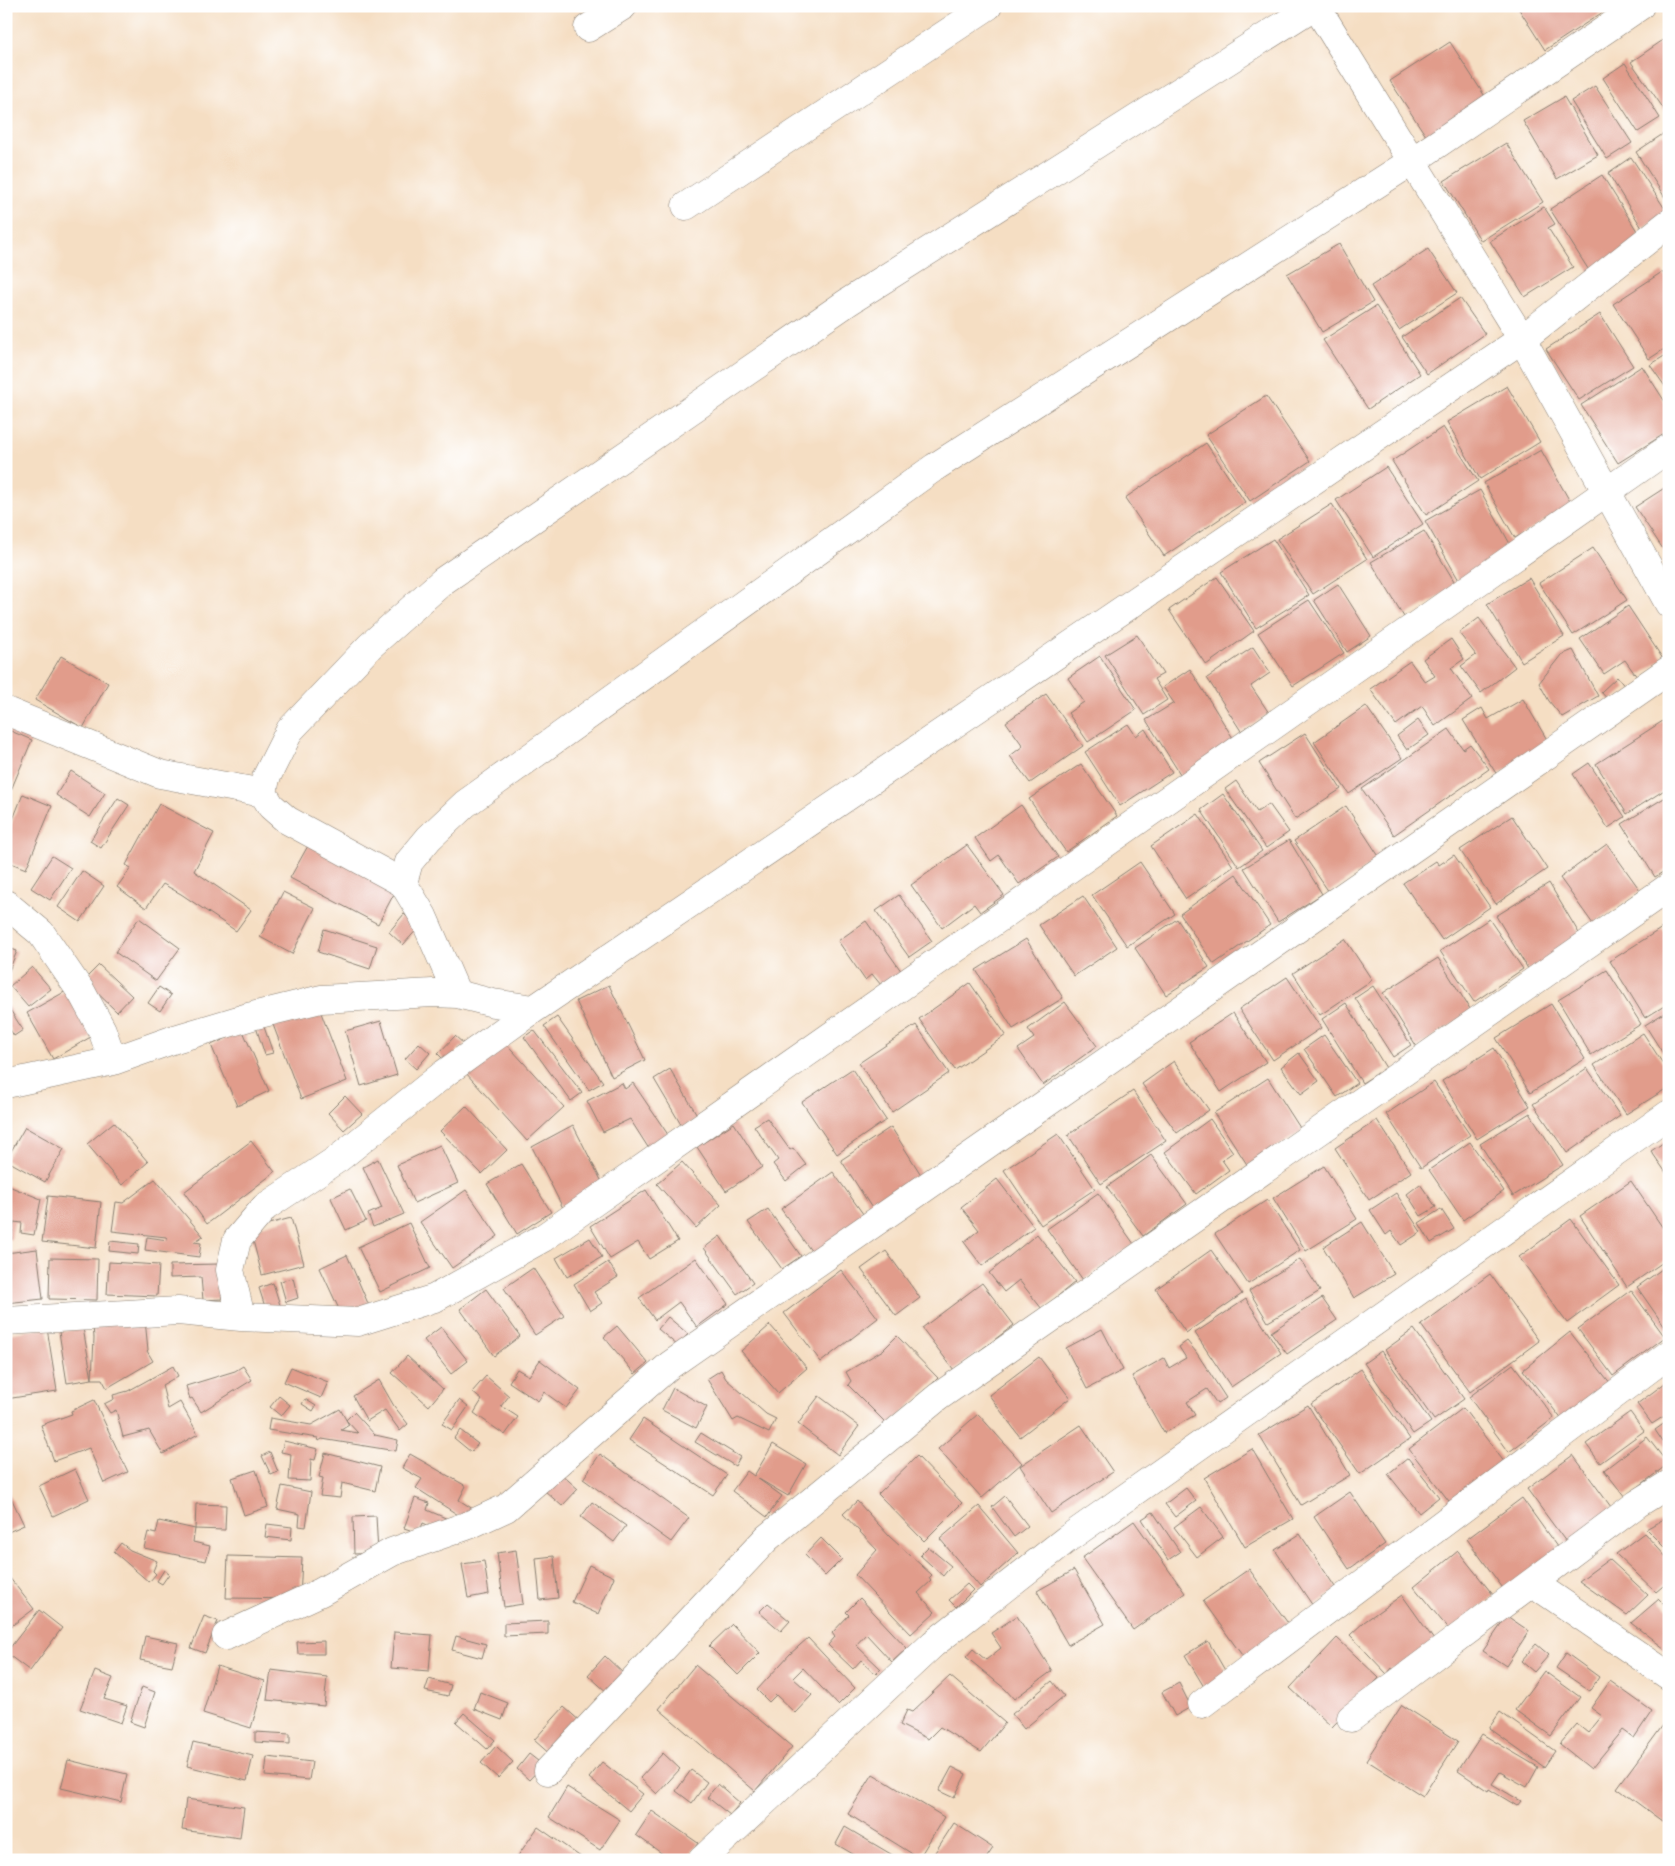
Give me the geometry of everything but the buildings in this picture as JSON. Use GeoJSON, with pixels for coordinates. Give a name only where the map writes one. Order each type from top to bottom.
{"type":"FeatureCollection","features":[{"type":"Feature","properties":{"kind":"street"},"geometry":{"type":"LineString","coordinates":[[588,28],[623,6]]}},
{"type":"Feature","properties":{"kind":"street"},"geometry":{"type":"LineString","coordinates":[[686,206],[988,6]]}},
{"type":"Feature","properties":{"kind":"street"},"geometry":{"type":"LineString","coordinates":[[457,994],[423,916],[403,883],[287,820],[271,806],[263,793],[266,778],[290,730],[370,646],[443,581],[848,302],[1315,6],[1522,339],[1669,604]]}},
{"type":"Feature","properties":{"kind":"street"},"geometry":{"type":"LineString","coordinates":[[403,883],[409,862],[429,838],[465,804],[935,467],[1412,162],[1640,6]]}},
{"type":"Feature","properties":{"kind":"street"},"geometry":{"type":"LineString","coordinates":[[242,1317],[230,1270],[237,1240],[265,1207],[339,1158],[445,1073],[534,1009],[1522,339],[1669,223]]}},
{"type":"Feature","properties":{"kind":"street"},"geometry":{"type":"LineString","coordinates":[[6,1321],[178,1311],[242,1317],[358,1322],[435,1298],[543,1238],[1669,448]]}},
{"type":"Feature","properties":{"kind":"street"},"geometry":{"type":"LineString","coordinates":[[226,1636],[321,1592],[392,1552],[469,1525],[506,1508],[670,1365],[1669,670]]}},
{"type":"Feature","properties":{"kind":"street"},"geometry":{"type":"LineString","coordinates":[[6,711],[160,774],[263,793]]}},
{"type":"Feature","properties":{"kind":"street"},"geometry":{"type":"LineString","coordinates":[[548,1772],[767,1538],[938,1396],[1669,887]]}},
{"type":"Feature","properties":{"kind":"street"},"geometry":{"type":"LineString","coordinates":[[6,904],[42,933],[77,986],[102,1030],[113,1061]]}},
{"type":"Feature","properties":{"kind":"street"},"geometry":{"type":"LineString","coordinates":[[6,1084],[113,1061],[175,1039],[252,1016],[321,999],[433,993],[457,994],[493,1003],[534,1009]]}},
{"type":"Feature","properties":{"kind":"street"},"geometry":{"type":"LineString","coordinates":[[702,1860],[933,1644],[1067,1539],[1669,1114]]}},
{"type":"Feature","properties":{"kind":"street"},"geometry":{"type":"LineString","coordinates":[[1202,1704],[1669,1354]]}},
{"type":"Feature","properties":{"kind":"street"},"geometry":{"type":"LineString","coordinates":[[1351,1718],[1637,1504],[1669,1484]]}},
{"type":"Feature","properties":{"kind":"street"},"geometry":{"type":"LineString","coordinates":[[1532,1583],[1669,1676]]}}]}
